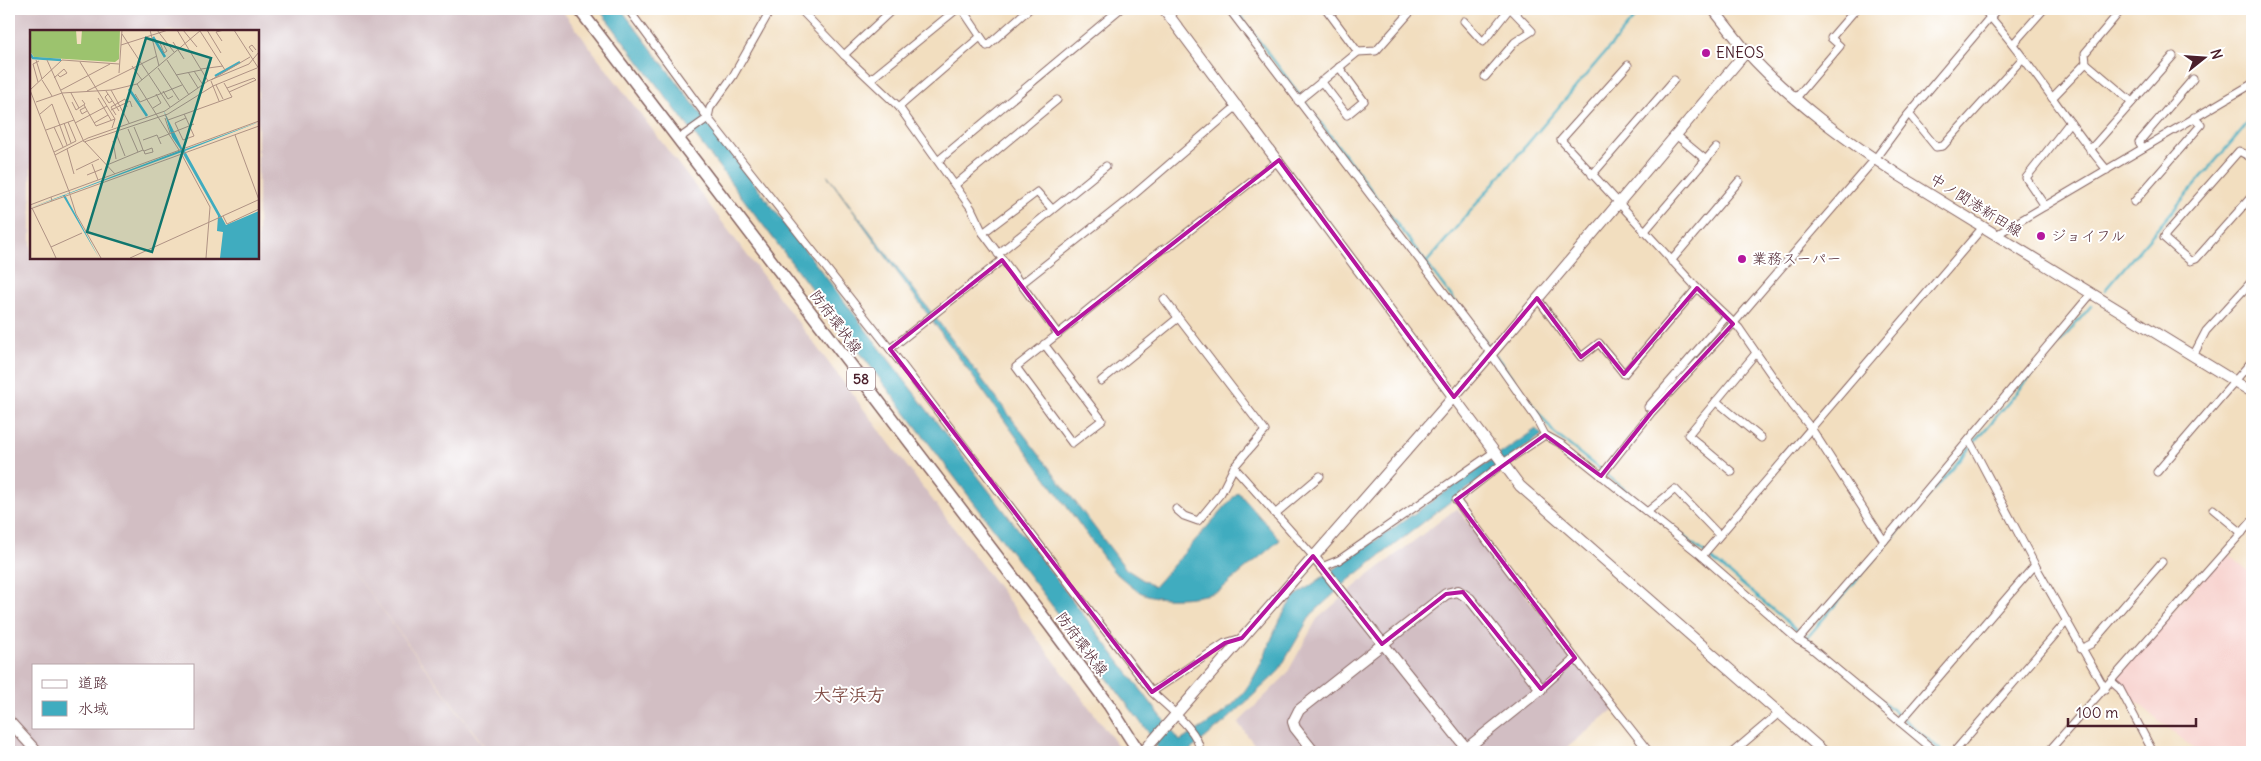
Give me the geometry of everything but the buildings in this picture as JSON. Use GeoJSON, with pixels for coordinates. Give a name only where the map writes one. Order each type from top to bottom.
{"type":"FeatureCollection","features":[{"type":"Feature","properties":{"kind":"main road","name":"防府環状線"},"geometry":{"type":"LineString","coordinates":[[579,9],[682,139],[1048,623],[1109,705],[1141,752]]}},
{"type":"Feature","properties":{"kind":"street"},"geometry":{"type":"LineString","coordinates":[[628,9],[708,118],[890,349],[1152,692],[1193,732],[1200,743],[1200,752]]}},
{"type":"Feature","properties":{"kind":"street"},"geometry":{"type":"LineString","coordinates":[[682,139],[708,118],[710,108],[733,76],[771,9]]}},
{"type":"Feature","properties":{"kind":"street"},"geometry":{"type":"LineString","coordinates":[[800,9],[899,107],[956,185],[971,208],[983,233],[1058,334]]}},
{"type":"Feature","properties":{"kind":"street"},"geometry":{"type":"LineString","coordinates":[[844,54],[893,9]]}},
{"type":"Feature","properties":{"kind":"street"},"geometry":{"type":"LineString","coordinates":[[871,79],[957,9]]}},
{"type":"Feature","properties":{"kind":"street"},"geometry":{"type":"LineString","coordinates":[[962,9],[986,46],[1029,9]]}},
{"type":"Feature","properties":{"kind":"street"},"geometry":{"type":"LineString","coordinates":[[938,160],[1120,9]]}},
{"type":"Feature","properties":{"kind":"street"},"geometry":{"type":"LineString","coordinates":[[1164,9],[1238,105],[1520,486],[1544,509],[1824,752]]}},
{"type":"Feature","properties":{"kind":"street"},"geometry":{"type":"LineString","coordinates":[[1229,9],[1491,354],[1536,418],[1545,435],[1563,445],[1702,556],[1798,640],[1810,647],[1936,752]]}},
{"type":"Feature","properties":{"kind":"street"},"geometry":{"type":"LineString","coordinates":[[1326,9],[1358,52]]}},
{"type":"Feature","properties":{"kind":"street"},"geometry":{"type":"LineString","coordinates":[[1298,101],[1358,52],[1376,51],[1413,9]]}},
{"type":"Feature","properties":{"kind":"street"},"geometry":{"type":"LineString","coordinates":[[1464,22],[1483,42],[1510,9],[1532,31],[1515,42],[1485,76]]}},
{"type":"Feature","properties":{"kind":"street","name":"中ノ関港新田線"},"geometry":{"type":"LineString","coordinates":[[1713,9],[1747,51],[1796,98],[1827,124],[1875,159],[2252,392]]}},
{"type":"Feature","properties":{"kind":"street"},"geometry":{"type":"LineString","coordinates":[[1796,98],[1840,46],[1831,38],[1856,9]]}},
{"type":"Feature","properties":{"kind":"street"},"geometry":{"type":"LineString","coordinates":[[1983,9],[2013,44],[2090,150],[2107,170]]}},
{"type":"Feature","properties":{"kind":"street"},"geometry":{"type":"LineString","coordinates":[[1601,476],[1651,414],[1875,159],[1909,114],[1997,9]]}},
{"type":"Feature","properties":{"kind":"street"},"geometry":{"type":"LineString","coordinates":[[2013,44],[2044,9]]}},
{"type":"Feature","properties":{"kind":"street"},"geometry":{"type":"LineString","coordinates":[[2122,9],[2085,53],[2086,64],[2132,102]]}},
{"type":"Feature","properties":{"kind":"street"},"geometry":{"type":"LineString","coordinates":[[899,107],[980,36]]}},
{"type":"Feature","properties":{"kind":"street"},"geometry":{"type":"LineString","coordinates":[[1141,752],[1175,716],[1491,354],[1747,51]]}},
{"type":"Feature","properties":{"kind":"street"},"geometry":{"type":"LineString","coordinates":[[2090,150],[2173,56]]}},
{"type":"Feature","properties":{"kind":"street"},"geometry":{"type":"LineString","coordinates":[[1909,114],[1936,147],[1944,146],[2023,58]]}},
{"type":"Feature","properties":{"kind":"street"},"geometry":{"type":"LineString","coordinates":[[2052,98],[2086,64]]}},
{"type":"Feature","properties":{"kind":"street"},"geometry":{"type":"LineString","coordinates":[[1628,65],[1561,140],[1671,261],[1732,324],[1739,328],[1793,406],[1812,428],[1884,541]]}},
{"type":"Feature","properties":{"kind":"street"},"geometry":{"type":"LineString","coordinates":[[1321,81],[1347,115],[1364,101],[1339,67]]}},
{"type":"Feature","properties":{"kind":"street"},"geometry":{"type":"LineString","coordinates":[[2143,148],[2139,142],[2193,79]]}},
{"type":"Feature","properties":{"kind":"street"},"geometry":{"type":"LineString","coordinates":[[1592,175],[1674,80]]}},
{"type":"Feature","properties":{"kind":"street"},"geometry":{"type":"LineString","coordinates":[[1996,235],[2252,84]]}},
{"type":"Feature","properties":{"kind":"street"},"geometry":{"type":"LineString","coordinates":[[956,185],[1057,100]]}},
{"type":"Feature","properties":{"kind":"street"},"geometry":{"type":"LineString","coordinates":[[1021,284],[1130,198],[1238,105]]}},
{"type":"Feature","properties":{"kind":"street"},"geometry":{"type":"LineString","coordinates":[[2134,202],[2201,125],[2194,117]]}},
{"type":"Feature","properties":{"kind":"street"},"geometry":{"type":"LineString","coordinates":[[2045,206],[2026,178],[2070,122]]}},
{"type":"Feature","properties":{"kind":"street"},"geometry":{"type":"LineString","coordinates":[[1676,135],[1706,160]]}},
{"type":"Feature","properties":{"kind":"street"},"geometry":{"type":"LineString","coordinates":[[1644,232],[1716,148]]}},
{"type":"Feature","properties":{"kind":"street"},"geometry":{"type":"LineString","coordinates":[[2252,158],[2239,151],[2164,238],[2190,261],[2196,260],[2252,196]]}},
{"type":"Feature","properties":{"kind":"street"},"geometry":{"type":"LineString","coordinates":[[1044,344],[1102,420],[1072,442],[1016,367],[1044,344],[1058,334],[1161,250],[1170,246],[1279,160]]}},
{"type":"Feature","properties":{"kind":"street"},"geometry":{"type":"LineString","coordinates":[[890,349],[1000,257],[1052,209],[1106,166]]}},
{"type":"Feature","properties":{"kind":"street"},"geometry":{"type":"LineString","coordinates":[[1671,261],[1739,181]]}},
{"type":"Feature","properties":{"kind":"street"},"geometry":{"type":"LineString","coordinates":[[983,233],[1037,192],[1052,209]]}},
{"type":"Feature","properties":{"kind":"street"},"geometry":{"type":"LineString","coordinates":[[1702,556],[1983,227]]}},
{"type":"Feature","properties":{"kind":"street"},"geometry":{"type":"LineString","coordinates":[[2193,356],[2206,331],[2252,281]]}},
{"type":"Feature","properties":{"kind":"street"},"geometry":{"type":"LineString","coordinates":[[1537,298],[1581,357],[1598,343],[1611,356],[1624,374],[1697,288]]}},
{"type":"Feature","properties":{"kind":"street"},"geometry":{"type":"LineString","coordinates":[[1798,640],[1884,541],[2091,294]]}},
{"type":"Feature","properties":{"kind":"street"},"geometry":{"type":"LineString","coordinates":[[1164,299],[1265,432],[1234,467],[1221,493],[1198,521],[1184,516],[1176,509]]}},
{"type":"Feature","properties":{"kind":"street"},"geometry":{"type":"LineString","coordinates":[[1648,407],[1726,317]]}},
{"type":"Feature","properties":{"kind":"street"},"geometry":{"type":"LineString","coordinates":[[1101,381],[1178,318]]}},
{"type":"Feature","properties":{"kind":"street"},"geometry":{"type":"LineString","coordinates":[[1732,472],[1688,435],[1756,353]]}},
{"type":"Feature","properties":{"kind":"street"},"geometry":{"type":"LineString","coordinates":[[2157,472],[2252,361]]}},
{"type":"Feature","properties":{"kind":"street"},"geometry":{"type":"LineString","coordinates":[[1716,401],[1761,438]]}},
{"type":"Feature","properties":{"kind":"street"},"geometry":{"type":"LineString","coordinates":[[1545,435],[1502,464],[1456,500],[1575,658],[1649,752]]}},
{"type":"Feature","properties":{"kind":"street"},"geometry":{"type":"LineString","coordinates":[[1969,440],[2066,622],[2106,689]]}},
{"type":"Feature","properties":{"kind":"street"},"geometry":{"type":"LineString","coordinates":[[1323,569],[1495,453]]}},
{"type":"Feature","properties":{"kind":"street"},"geometry":{"type":"LineString","coordinates":[[1234,467],[1313,556],[1466,751],[1541,689],[1575,658]]}},
{"type":"Feature","properties":{"kind":"street"},"geometry":{"type":"LineString","coordinates":[[1274,514],[1320,476]]}},
{"type":"Feature","properties":{"kind":"street"},"geometry":{"type":"LineString","coordinates":[[1646,512],[1675,489],[1719,535]]}},
{"type":"Feature","properties":{"kind":"street"},"geometry":{"type":"LineString","coordinates":[[2213,509],[2242,533]]}},
{"type":"Feature","properties":{"kind":"street"},"geometry":{"type":"LineString","coordinates":[[2048,752],[2106,689],[2252,521]]}},
{"type":"Feature","properties":{"kind":"street"},"geometry":{"type":"LineString","coordinates":[[2081,649],[2090,644],[2162,562]]}},
{"type":"Feature","properties":{"kind":"street"},"geometry":{"type":"LineString","coordinates":[[1900,722],[2035,565]]}},
{"type":"Feature","properties":{"kind":"street"},"geometry":{"type":"LineString","coordinates":[[1314,752],[1295,728],[1295,716],[1299,710],[1446,594],[1458,591],[1470,599],[1541,689]]}},
{"type":"Feature","properties":{"kind":"street"},"geometry":{"type":"LineString","coordinates":[[1954,752],[2066,622]]}},
{"type":"Feature","properties":{"kind":"street"},"geometry":{"type":"LineString","coordinates":[[1152,692],[1225,643],[1242,638]]}},
{"type":"Feature","properties":{"kind":"street"},"geometry":{"type":"LineString","coordinates":[[2112,682],[2120,689],[2153,752]]}},
{"type":"Feature","properties":{"kind":"street"},"geometry":{"type":"LineString","coordinates":[[1733,752],[1780,713]]}},
{"type":"Feature","properties":{"kind":"street"},"geometry":{"type":"LineString","coordinates":[[9,721],[37,752]]}},
{"type":"Feature","properties":{"kind":"highlighted area"},"geometry":{"type":"Polygon","coordinates":[[[1279,160],[1454,397],[1537,298],[1581,357],[1599,343],[1624,374],[1697,288],[1733,324],[1651,413],[1601,476],[1545,435],[1456,500],[1575,658],[1541,689],[1463,592],[1446,594],[1382,644],[1313,556],[1242,638],[1225,643],[1152,692],[890,349],[1002,260],[1058,334],[1279,160]]]}},
{"type":"Feature","properties":{"kind":"shaded area"},"geometry":{"type":"Polygon","coordinates":[[[9,9],[561,9],[1119,747],[1119,752],[489,752],[306,508],[488,752],[9,752],[9,9]]]}},
{"type":"Feature","properties":{"kind":"shaded area"},"geometry":{"type":"Polygon","coordinates":[[[1457,508],[1615,708],[1562,752],[1260,752],[1238,723],[1286,675],[1317,619],[1360,582],[1457,508]]]}},
{"type":"Feature","properties":{"kind":"shaded area"},"geometry":{"type":"Polygon","coordinates":[[[2226,552],[2252,574],[2252,752],[2198,752],[2112,682],[2226,552]]]}},
{"type":"Feature","properties":{"kind":"water"},"geometry":{"type":"Polygon","coordinates":[[[599,9],[621,9],[1180,741],[1216,718],[1240,697],[1259,667],[1281,619],[1294,597],[1536,429],[1542,435],[1451,501],[1349,580],[1311,615],[1278,672],[1227,720],[1188,752],[1160,752],[1148,732],[599,9]]]}},
{"type":"Feature","properties":{"kind":"water"},"geometry":{"type":"Polygon","coordinates":[[[827,175],[1126,569],[1154,587],[1238,492],[1280,540],[1219,591],[1192,597],[1170,598],[1150,596],[1131,586],[1114,572],[827,175]]]}},
{"type":"Feature","properties":{"kind":"waterway"},"geometry":{"type":"LineString","coordinates":[[1235,9],[1488,345]]}},
{"type":"Feature","properties":{"kind":"waterway"},"geometry":{"type":"LineString","coordinates":[[1427,262],[1642,9]]}},
{"type":"Feature","properties":{"kind":"waterway"},"geometry":{"type":"LineString","coordinates":[[2105,290],[2252,118]]}},
{"type":"Feature","properties":{"kind":"waterway"},"geometry":{"type":"LineString","coordinates":[[1806,639],[2091,306]]}},
{"type":"Feature","properties":{"kind":"waterway"},"geometry":{"type":"LineString","coordinates":[[1496,356],[1554,433],[1717,563],[1943,752]]}},
{"type":"Feature","properties":{"kind":"place","name":"ENEOS"},"geometry":{"type":"Point","coordinates":[1706,53]}},
{"type":"Feature","properties":{"kind":"place","name":"ジョイフル"},"geometry":{"type":"Point","coordinates":[2041,236]}},
{"type":"Feature","properties":{"kind":"place","name":"業務スーパー"},"geometry":{"type":"Point","coordinates":[1742,259]}},
{"type":"Feature","properties":{"kind":"district","name":"大字浜方"},"geometry":{"type":"Point","coordinates":[849,695]}}]}
